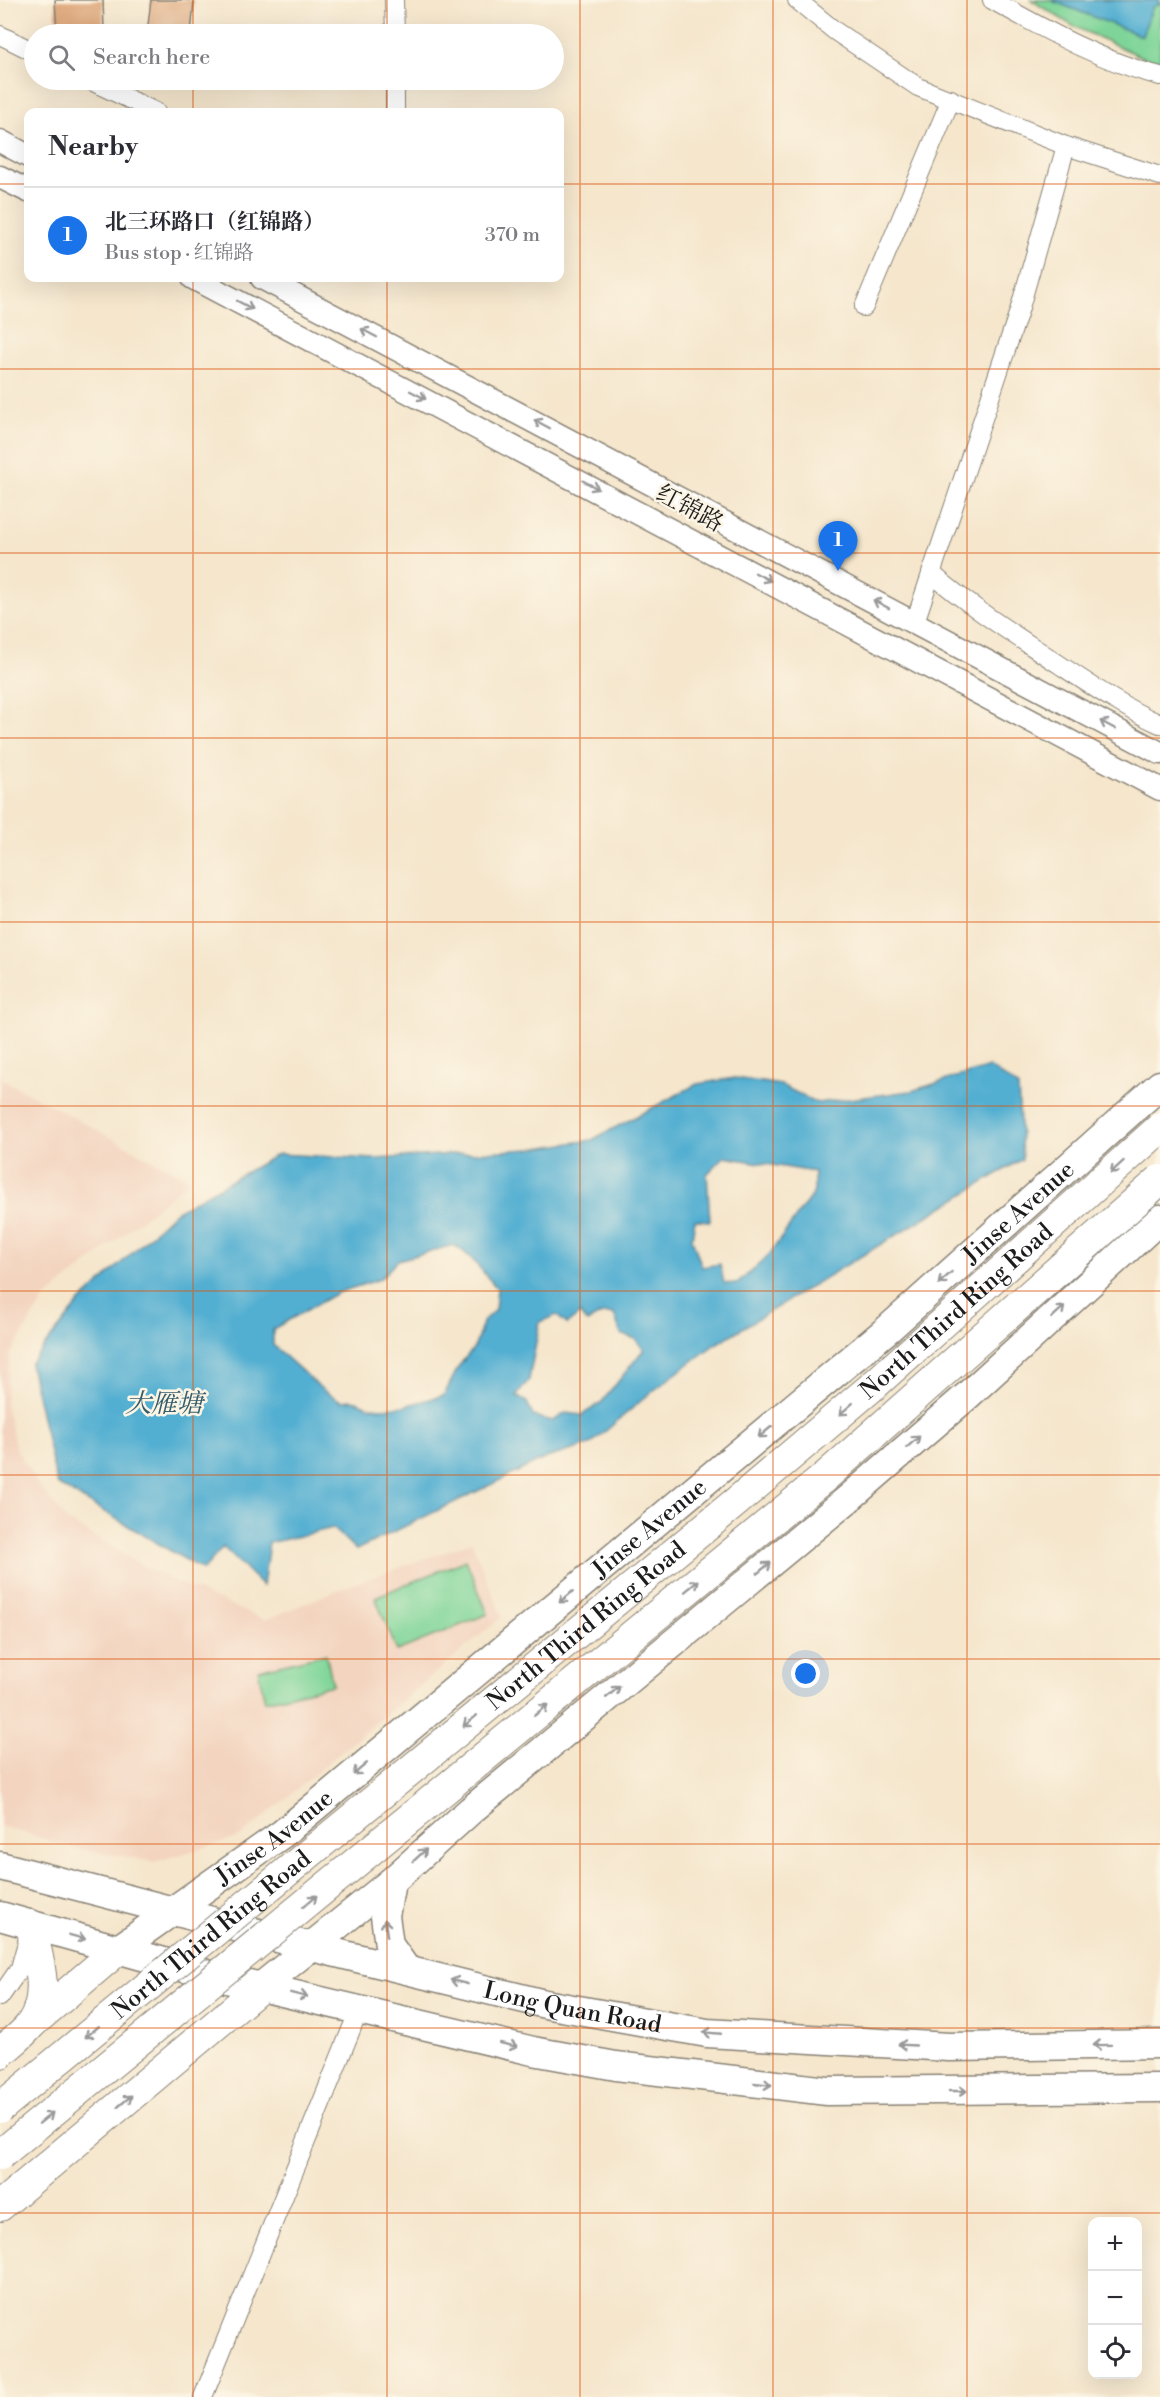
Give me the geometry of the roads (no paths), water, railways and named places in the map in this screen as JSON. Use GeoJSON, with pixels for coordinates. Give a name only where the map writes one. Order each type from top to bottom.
{"type":"FeatureCollection","features":[{"type":"Feature","properties":{"kind":"highway","name":"North Third Ring Road"},"geometry":{"type":"LineString","coordinates":[[0,2108],[745,1495],[874,1385],[1160,1128]]}},
{"type":"Feature","properties":{"kind":"highway","name":"North Third Ring Road"},"geometry":{"type":"LineString","coordinates":[[0,2155],[826,1476],[1160,1180]]}},
{"type":"Feature","properties":{"kind":"highway"},"geometry":{"type":"LineString","coordinates":[[30,2024],[40,2005],[43,1987],[31,1925]]}},
{"type":"Feature","properties":{"kind":"highway"},"geometry":{"type":"LineString","coordinates":[[0,2053],[30,2024],[120,1948]]}},
{"type":"Feature","properties":{"kind":"highway"},"geometry":{"type":"LineString","coordinates":[[0,2206],[262,1986]]}},
{"type":"Feature","properties":{"kind":"main road","name":"Jinse Avenue"},"geometry":{"type":"LineString","coordinates":[[120,1948],[282,1834],[888,1329],[1160,1084]]}},
{"type":"Feature","properties":{"kind":"main road"},"geometry":{"type":"LineString","coordinates":[[262,1986],[391,1882],[471,1810],[848,1499],[968,1395],[1160,1220]]}},
{"type":"Feature","properties":{"kind":"main road"},"geometry":{"type":"LineString","coordinates":[[405,1731],[399,1763],[411,1793],[439,1811],[471,1810]]}},
{"type":"Feature","properties":{"kind":"main road","name":"Long Quan Road"},"geometry":{"type":"LineString","coordinates":[[0,1866],[173,1912],[545,2004],[707,2033],[949,2047],[1160,2044]]}},
{"type":"Feature","properties":{"kind":"main road"},"geometry":{"type":"LineString","coordinates":[[391,1882],[385,1916],[389,1945],[406,1969]]}},
{"type":"Feature","properties":{"kind":"main road","name":"Long Quan Road"},"geometry":{"type":"LineString","coordinates":[[0,1916],[210,1975],[533,2051],[616,2066],[827,2091],[1160,2088]]}},
{"type":"Feature","properties":{"kind":"street"},"geometry":{"type":"LineString","coordinates":[[394,0],[395,24]]}},
{"type":"Feature","properties":{"kind":"street"},"geometry":{"type":"LineString","coordinates":[[797,0],[836,32],[918,87],[1066,146],[1160,176]]}},
{"type":"Feature","properties":{"kind":"street"},"geometry":{"type":"LineString","coordinates":[[992,0],[1058,36],[1132,69],[1160,76]]}},
{"type":"Feature","properties":{"kind":"street"},"geometry":{"type":"LineString","coordinates":[[0,35],[24,47]]}},
{"type":"Feature","properties":{"kind":"street"},"geometry":{"type":"LineString","coordinates":[[110,90],[148,108]]}},
{"type":"Feature","properties":{"kind":"street"},"geometry":{"type":"LineString","coordinates":[[395,90],[395,108]]}},
{"type":"Feature","properties":{"kind":"street"},"geometry":{"type":"LineString","coordinates":[[864,307],[951,99]]}},
{"type":"Feature","properties":{"kind":"street"},"geometry":{"type":"LineString","coordinates":[[0,141],[24,154]]}},
{"type":"Feature","properties":{"kind":"street"},"geometry":{"type":"LineString","coordinates":[[915,622],[1019,311],[1066,146]]}},
{"type":"Feature","properties":{"kind":"street"},"geometry":{"type":"LineString","coordinates":[[0,177],[24,189]]}},
{"type":"Feature","properties":{"kind":"street","name":"红锦路"},"geometry":{"type":"LineString","coordinates":[[201,282],[1160,789]]}},
{"type":"Feature","properties":{"kind":"street","name":"红锦路"},"geometry":{"type":"LineString","coordinates":[[270,282],[1160,753]]}},
{"type":"Feature","properties":{"kind":"street"},"geometry":{"type":"LineString","coordinates":[[931,573],[955,594],[1040,652],[1128,710],[1160,724]]}},
{"type":"Feature","properties":{"kind":"street"},"geometry":{"type":"LineString","coordinates":[[0,1997],[20,1968],[31,1925]]}},
{"type":"Feature","properties":{"kind":"street"},"geometry":{"type":"LineString","coordinates":[[203,2397],[359,2010]]}},
{"type":"Feature","properties":{"kind":"water"},"geometry":{"type":"Polygon","coordinates":[[[1050,0],[1160,0],[1160,4],[1153,6],[1142,36],[1050,0]]]}},
{"type":"Feature","properties":{"kind":"water","name":"大雁塘"},"geometry":{"type":"Polygon","coordinates":[[[989,1067],[1018,1087],[1022,1159],[714,1345],[649,1394],[589,1445],[546,1458],[356,1550],[333,1528],[269,1543],[263,1586],[223,1547],[203,1570],[57,1484],[30,1364],[80,1302],[175,1212],[278,1154],[375,1159],[529,1149],[592,1140],[697,1084],[735,1078],[781,1085],[817,1103],[911,1091],[989,1067]],[[724,1157],[707,1174],[710,1221],[695,1220],[692,1239],[702,1267],[720,1264],[724,1283],[737,1284],[769,1255],[814,1192],[814,1172],[724,1157]],[[454,1245],[398,1260],[380,1279],[337,1293],[273,1329],[273,1345],[324,1391],[341,1401],[352,1400],[368,1406],[391,1408],[444,1395],[459,1366],[475,1346],[484,1320],[495,1310],[497,1288],[472,1260],[454,1245]],[[580,1314],[567,1324],[556,1315],[540,1322],[529,1380],[516,1396],[527,1402],[533,1416],[553,1421],[566,1413],[582,1415],[601,1403],[644,1349],[635,1339],[621,1334],[614,1314],[602,1314],[587,1322],[580,1314]]]}},
{"type":"Feature","properties":{"kind":"place","name":"北三环路口（红锦路）"},"geometry":{"type":"Point","coordinates":[838,571]}}]}
